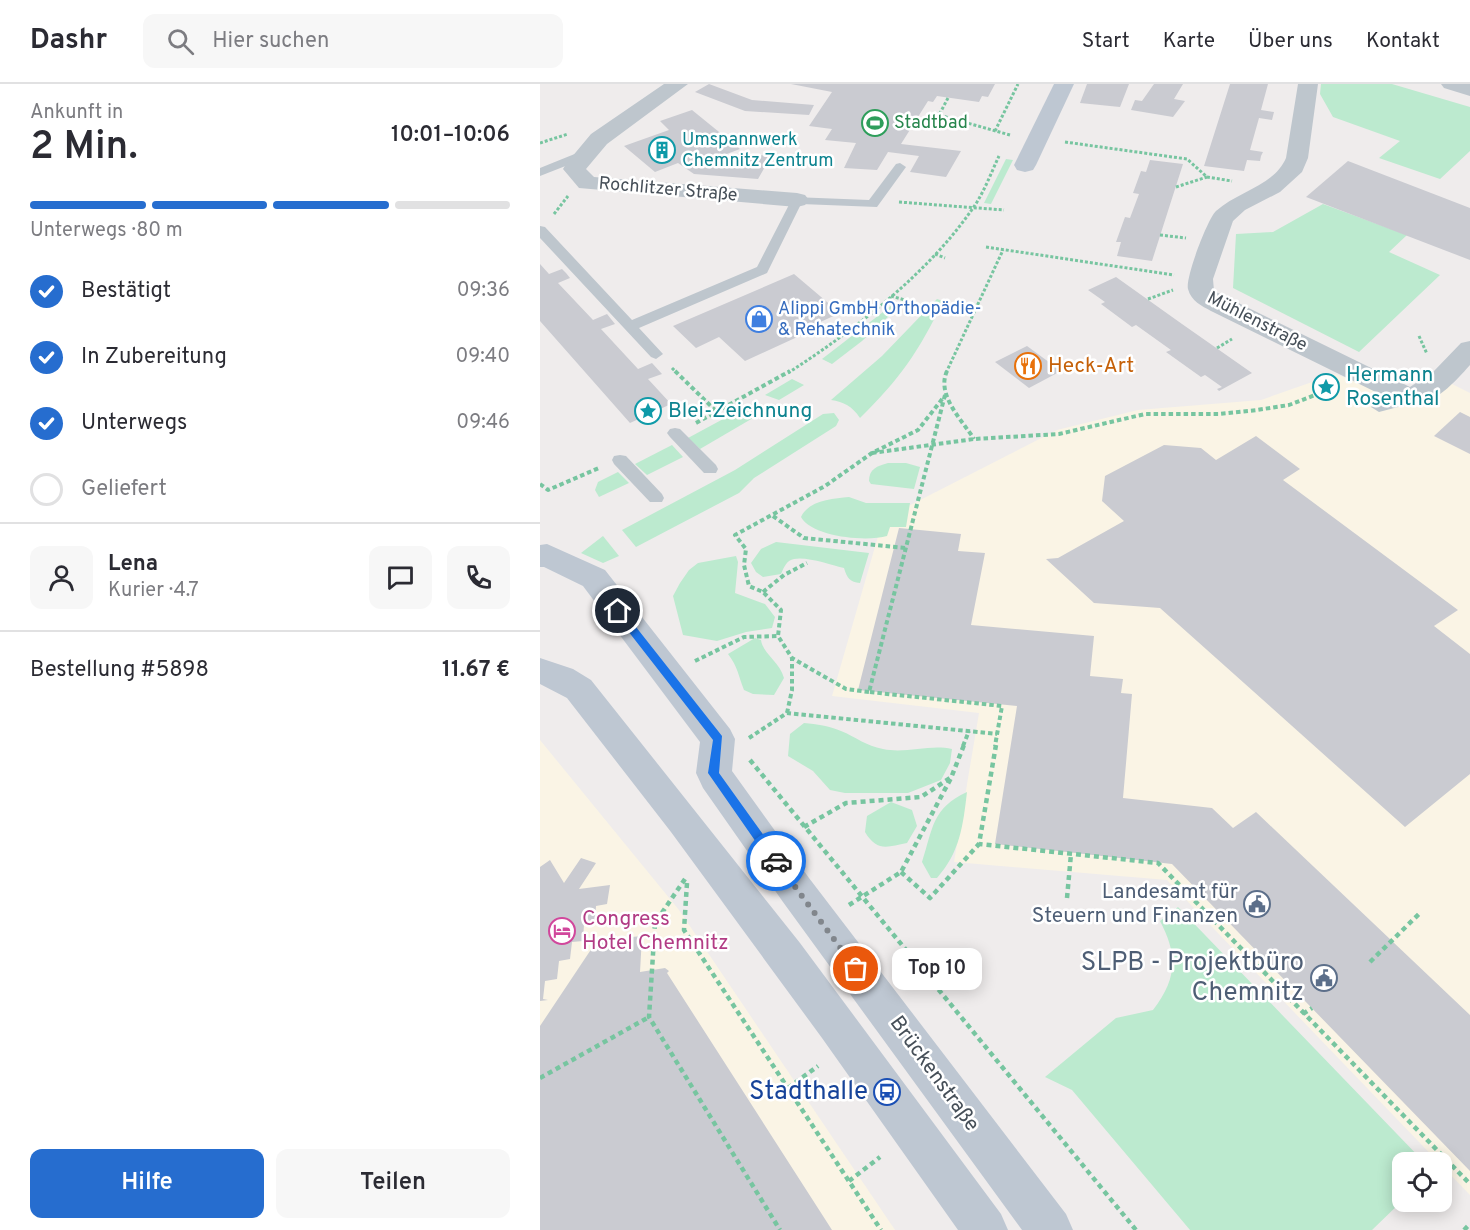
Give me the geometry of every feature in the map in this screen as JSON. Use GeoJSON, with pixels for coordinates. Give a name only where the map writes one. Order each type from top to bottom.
{"type":"FeatureCollection","features":[{"type":"Feature","properties":{"kind":"main road"},"geometry":{"type":"LineString","coordinates":[[1024,165],[1064,84]]}},
{"type":"Feature","properties":{"kind":"main road","name":"Brückenstraße"},"geometry":{"type":"LineString","coordinates":[[544,556],[594,578],[718,739],[714,773],[821,922],[1050,1230]]}},
{"type":"Feature","properties":{"kind":"main road"},"geometry":{"type":"LineString","coordinates":[[540,671],[561,678],[579,689],[661,789],[887,1092],[985,1230]]}},
{"type":"Feature","properties":{"kind":"street","name":"Rochlitzer Straße"},"geometry":{"type":"LineString","coordinates":[[678,84],[599,140],[587,153],[574,169],[587,183],[797,200]]}},
{"type":"Feature","properties":{"kind":"street","name":"Mühlenstraße"},"geometry":{"type":"LineString","coordinates":[[1308,84],[1295,165],[1285,179],[1237,205],[1222,218],[1199,288],[1201,294],[1211,301],[1412,399]]}},
{"type":"Feature","properties":{"kind":"street"},"geometry":{"type":"LineString","coordinates":[[1451,84],[1470,90]]}},
{"type":"Feature","properties":{"kind":"street"},"geometry":{"type":"LineString","coordinates":[[1412,399],[1443,377],[1470,349]]}},
{"type":"Feature","properties":{"kind":"street"},"geometry":{"type":"LineString","coordinates":[[1443,377],[1470,389]]}},
{"type":"Feature","properties":{"kind":"lane"},"geometry":{"type":"LineString","coordinates":[[540,172],[587,153]]}},
{"type":"Feature","properties":{"kind":"lane"},"geometry":{"type":"LineString","coordinates":[[631,326],[762,270],[797,200],[873,204],[900,167]]}},
{"type":"Feature","properties":{"kind":"lane"},"geometry":{"type":"LineString","coordinates":[[540,230],[656,354]]}},
{"type":"Feature","properties":{"kind":"lane"},"geometry":{"type":"LineString","coordinates":[[1379,407],[1412,399]]}},
{"type":"Feature","properties":{"kind":"lane"},"geometry":{"type":"LineString","coordinates":[[675,434],[710,469]]}},
{"type":"Feature","properties":{"kind":"lane"},"geometry":{"type":"LineString","coordinates":[[620,460],[656,498]]}},
{"type":"Feature","properties":{"kind":"path"},"geometry":{"type":"LineString","coordinates":[[995,131],[1018,84]]}},
{"type":"Feature","properties":{"kind":"path"},"geometry":{"type":"LineString","coordinates":[[948,98],[939,115],[1010,135]]}},
{"type":"Feature","properties":{"kind":"path"},"geometry":{"type":"LineString","coordinates":[[1037,139],[1187,159],[1207,177]]}},
{"type":"Feature","properties":{"kind":"path"},"geometry":{"type":"LineString","coordinates":[[1176,187],[1207,177],[1272,187]]}},
{"type":"Feature","properties":{"kind":"path"},"geometry":{"type":"LineString","coordinates":[[878,200],[1004,210]]}},
{"type":"Feature","properties":{"kind":"path"},"geometry":{"type":"LineString","coordinates":[[675,434],[753,394],[828,346],[935,254],[974,208]]}},
{"type":"Feature","properties":{"kind":"path"},"geometry":{"type":"LineString","coordinates":[[986,247],[1201,279]]}},
{"type":"Feature","properties":{"kind":"path"},"geometry":{"type":"LineString","coordinates":[[869,692],[945,395],[943,379],[1003,250]]}},
{"type":"Feature","properties":{"kind":"path"},"geometry":{"type":"LineString","coordinates":[[935,254],[945,258]]}},
{"type":"Feature","properties":{"kind":"path"},"geometry":{"type":"LineString","coordinates":[[890,295],[905,300]]}},
{"type":"Feature","properties":{"kind":"path"},"geometry":{"type":"LineString","coordinates":[[656,354],[718,412]]}},
{"type":"Feature","properties":{"kind":"path"},"geometry":{"type":"LineString","coordinates":[[872,453],[974,440],[1059,434],[1145,414],[1219,414],[1257,410],[1289,405],[1365,376]]}},
{"type":"Feature","properties":{"kind":"path"},"geometry":{"type":"LineString","coordinates":[[945,395],[974,440]]}},
{"type":"Feature","properties":{"kind":"path"},"geometry":{"type":"LineString","coordinates":[[901,872],[930,898],[979,844],[1002,706],[846,689],[792,658],[778,636],[781,610],[763,592],[749,586],[744,566],[746,549],[735,535],[825,486],[872,453],[918,430],[945,395]]}},
{"type":"Feature","properties":{"kind":"path"},"geometry":{"type":"LineString","coordinates":[[540,484],[548,490],[620,460]]}},
{"type":"Feature","properties":{"kind":"path"},"geometry":{"type":"LineString","coordinates":[[773,516],[804,538],[905,548]]}},
{"type":"Feature","properties":{"kind":"path"},"geometry":{"type":"LineString","coordinates":[[763,592],[784,575],[807,563]]}},
{"type":"Feature","properties":{"kind":"path"},"geometry":{"type":"LineString","coordinates":[[688,665],[747,635],[762,633],[778,636]]}},
{"type":"Feature","properties":{"kind":"path"},"geometry":{"type":"LineString","coordinates":[[787,713],[792,690],[792,658]]}},
{"type":"Feature","properties":{"kind":"path"},"geometry":{"type":"LineString","coordinates":[[748,739],[787,713],[997,734]]}},
{"type":"Feature","properties":{"kind":"path"},"geometry":{"type":"LineString","coordinates":[[821,922],[901,872],[951,778],[969,731]]}},
{"type":"Feature","properties":{"kind":"path"},"geometry":{"type":"LineString","coordinates":[[761,774],[1136,1230]]}},
{"type":"Feature","properties":{"kind":"path"},"geometry":{"type":"LineString","coordinates":[[804,827],[846,802],[921,797],[951,778]]}},
{"type":"Feature","properties":{"kind":"path"},"geometry":{"type":"LineString","coordinates":[[979,844],[1158,863],[1470,1184]]}},
{"type":"Feature","properties":{"kind":"path"},"geometry":{"type":"LineString","coordinates":[[1067,898],[1071,854]]}},
{"type":"Feature","properties":{"kind":"path"},"geometry":{"type":"LineString","coordinates":[[780,1230],[649,1017],[655,923],[687,876],[684,930],[881,1230]]}},
{"type":"Feature","properties":{"kind":"path"},"geometry":{"type":"LineString","coordinates":[[1370,962],[1419,914]]}},
{"type":"Feature","properties":{"kind":"path"},"geometry":{"type":"LineString","coordinates":[[1303,1014],[1312,1008]]}},
{"type":"Feature","properties":{"kind":"path"},"geometry":{"type":"LineString","coordinates":[[540,1078],[649,1017]]}},
{"type":"Feature","properties":{"kind":"path"},"geometry":{"type":"LineString","coordinates":[[788,1088],[818,1066]]}},
{"type":"Feature","properties":{"kind":"path"},"geometry":{"type":"LineString","coordinates":[[849,1181],[880,1157]]}},
{"type":"Feature","properties":{"kind":"path"},"geometry":{"type":"LineString","coordinates":[[1464,1230],[1470,1224]]}},
{"type":"Feature","properties":{"kind":"shaded area"},"geometry":{"type":"Polygon","coordinates":[[[1335,374],[1408,399],[1438,377],[1470,393],[1470,1195],[1452,1176],[1452,1152],[1429,1152],[1167,880],[954,862],[979,713],[832,696],[883,519],[1057,430],[1138,410],[1261,400],[1335,374]]]}},
{"type":"Feature","properties":{"kind":"shaded area"},"geometry":{"type":"Polygon","coordinates":[[[540,740],[679,910],[895,1230],[540,1230],[540,740]]]}},
{"type":"Feature","properties":{"kind":"green space"},"geometry":{"type":"Polygon","coordinates":[[[1321,84],[1392,84],[1470,107],[1470,151],[1440,179],[1379,158],[1400,141],[1333,117],[1320,94],[1321,84]]]}},
{"type":"Feature","properties":{"kind":"green space"},"geometry":{"type":"Polygon","coordinates":[[[1006,159],[1013,160],[991,204],[984,203],[1006,159]]]}},
{"type":"Feature","properties":{"kind":"green space"},"geometry":{"type":"Polygon","coordinates":[[[1323,204],[1407,235],[1389,252],[1440,275],[1359,352],[1233,288],[1236,234],[1273,232],[1323,204]]]}},
{"type":"Feature","properties":{"kind":"green space"},"geometry":{"type":"Polygon","coordinates":[[[937,299],[943,301],[908,364],[860,418],[847,405],[831,400],[882,356],[937,299]]]}},
{"type":"Feature","properties":{"kind":"green space"},"geometry":{"type":"Polygon","coordinates":[[[896,302],[903,303],[862,341],[832,364],[822,359],[896,302]]]}},
{"type":"Feature","properties":{"kind":"green space"},"geometry":{"type":"Polygon","coordinates":[[[792,379],[804,385],[779,400],[765,395],[792,379]]]}},
{"type":"Feature","properties":{"kind":"green space"},"geometry":{"type":"Polygon","coordinates":[[[751,404],[757,409],[753,418],[700,449],[688,438],[751,404]]]}},
{"type":"Feature","properties":{"kind":"green space"},"geometry":{"type":"Polygon","coordinates":[[[834,413],[839,420],[836,426],[754,478],[739,493],[636,547],[622,530],[735,470],[823,414],[834,413]]]}},
{"type":"Feature","properties":{"kind":"green space"},"geometry":{"type":"Polygon","coordinates":[[[672,445],[683,457],[647,475],[635,464],[672,445]]]}},
{"type":"Feature","properties":{"kind":"green space"},"geometry":{"type":"Polygon","coordinates":[[[888,463],[906,463],[920,467],[914,489],[871,484],[869,477],[872,471],[888,463]]]}},
{"type":"Feature","properties":{"kind":"green space"},"geometry":{"type":"Polygon","coordinates":[[[618,472],[629,483],[599,497],[595,490],[598,482],[618,472]]]}},
{"type":"Feature","properties":{"kind":"green space"},"geometry":{"type":"Polygon","coordinates":[[[849,497],[866,503],[910,503],[906,527],[890,527],[887,536],[878,538],[853,538],[816,529],[801,517],[809,507],[815,504],[849,497]]]}},
{"type":"Feature","properties":{"kind":"green space"},"geometry":{"type":"Polygon","coordinates":[[[603,536],[619,556],[603,563],[581,553],[603,536]]]}},
{"type":"Feature","properties":{"kind":"green space"},"geometry":{"type":"Polygon","coordinates":[[[776,542],[869,553],[860,583],[849,579],[844,568],[799,558],[789,561],[781,574],[763,577],[756,572],[751,563],[761,549],[776,542]]]}},
{"type":"Feature","properties":{"kind":"green space"},"geometry":{"type":"Polygon","coordinates":[[[736,556],[738,562],[735,593],[765,604],[775,617],[772,628],[746,632],[717,641],[683,635],[673,596],[680,583],[689,570],[698,563],[736,556]]]}},
{"type":"Feature","properties":{"kind":"green space"},"geometry":{"type":"Polygon","coordinates":[[[755,638],[761,640],[784,678],[774,695],[753,694],[744,690],[736,667],[728,654],[755,638]]]}},
{"type":"Feature","properties":{"kind":"green space"},"geometry":{"type":"Polygon","coordinates":[[[804,723],[836,729],[877,748],[952,749],[950,763],[941,780],[908,793],[845,793],[830,790],[813,771],[788,756],[790,734],[804,723]]]}},
{"type":"Feature","properties":{"kind":"green space"},"geometry":{"type":"Polygon","coordinates":[[[967,792],[962,827],[956,848],[937,878],[931,878],[922,862],[932,829],[940,812],[955,798],[967,792]]]}},
{"type":"Feature","properties":{"kind":"green space"},"geometry":{"type":"Polygon","coordinates":[[[891,802],[912,810],[917,826],[907,843],[894,846],[878,845],[865,832],[867,816],[891,802]]]}},
{"type":"Feature","properties":{"kind":"green space"},"geometry":{"type":"Polygon","coordinates":[[[1178,907],[1414,1152],[1392,1152],[1392,1211],[1372,1230],[1190,1230],[1072,1090],[1045,1077],[1116,1018],[1153,1010],[1167,988],[1172,967],[1170,945],[1160,921],[1178,907]]]}},
{"type":"Feature","properties":{"kind":"building"},"geometry":{"type":"Polygon","coordinates":[[[709,84],[752,100],[814,105],[809,115],[745,111],[695,92],[709,84]]]}},
{"type":"Feature","properties":{"kind":"building","name":"Stadtbad"},"geometry":{"type":"Polygon","coordinates":[[[791,84],[995,84],[988,97],[982,96],[979,102],[937,96],[933,102],[928,101],[901,144],[961,151],[946,177],[910,172],[919,156],[888,152],[877,170],[844,168],[856,143],[825,140],[832,129],[809,126],[832,92],[791,84]]]}},
{"type":"Feature","properties":{"kind":"building"},"geometry":{"type":"Polygon","coordinates":[[[1087,84],[1129,84],[1120,107],[1080,103],[1087,84]]]}},
{"type":"Feature","properties":{"kind":"building"},"geometry":{"type":"Polygon","coordinates":[[[1154,84],[1183,84],[1174,99],[1185,101],[1173,117],[1131,110],[1135,100],[1142,101],[1154,84]]]}},
{"type":"Feature","properties":{"kind":"building"},"geometry":{"type":"Polygon","coordinates":[[[1230,84],[1268,84],[1261,110],[1274,112],[1272,120],[1259,118],[1250,150],[1263,152],[1260,161],[1247,160],[1244,171],[1204,166],[1230,84]]]}},
{"type":"Feature","properties":{"kind":"building"},"geometry":{"type":"Polygon","coordinates":[[[692,110],[740,149],[716,158],[719,160],[736,154],[771,156],[758,179],[694,174],[678,163],[655,172],[624,146],[669,130],[660,121],[692,110]]]}},
{"type":"Feature","properties":{"kind":"building"},"geometry":{"type":"Polygon","coordinates":[[[1150,160],[1183,164],[1152,261],[1117,256],[1121,242],[1116,242],[1125,217],[1130,218],[1139,194],[1133,193],[1141,171],[1146,172],[1150,160]]]}},
{"type":"Feature","properties":{"kind":"building"},"geometry":{"type":"Polygon","coordinates":[[[1348,161],[1470,208],[1470,260],[1306,197],[1348,161]]]}},
{"type":"Feature","properties":{"kind":"building"},"geometry":{"type":"Polygon","coordinates":[[[540,264],[549,274],[562,269],[566,273],[570,278],[558,283],[593,320],[607,314],[615,324],[601,329],[638,369],[652,363],[662,374],[648,379],[671,404],[630,423],[540,321],[540,264]]]}},
{"type":"Feature","properties":{"kind":"building","name":"Alippi GmbH Orthopädie- & Rehatechnik"},"geometry":{"type":"Polygon","coordinates":[[[794,274],[840,313],[816,324],[819,327],[745,361],[719,337],[696,348],[673,326],[794,274]]]}},
{"type":"Feature","properties":{"kind":"building"},"geometry":{"type":"Polygon","coordinates":[[[1116,277],[1252,373],[1219,391],[1217,389],[1222,387],[1205,375],[1201,377],[1166,352],[1171,350],[1136,325],[1132,327],[1101,304],[1105,302],[1088,290],[1116,277]]]}},
{"type":"Feature","properties":{"kind":"building","name":"Heck-Art"},"geometry":{"type":"Polygon","coordinates":[[[1027,346],[1061,371],[1029,388],[995,362],[1027,346]]]}},
{"type":"Feature","properties":{"kind":"building"},"geometry":{"type":"Polygon","coordinates":[[[1460,412],[1470,417],[1470,454],[1434,436],[1460,412]]]}},
{"type":"Feature","properties":{"kind":"building"},"geometry":{"type":"Polygon","coordinates":[[[1256,436],[1300,469],[1283,480],[1458,610],[1434,626],[1470,654],[1470,774],[1405,827],[1160,608],[1094,603],[1046,559],[1058,558],[1124,521],[1102,501],[1105,476],[1164,445],[1201,448],[1216,460],[1256,436]]]}},
{"type":"Feature","properties":{"kind":"building"},"geometry":{"type":"Polygon","coordinates":[[[899,528],[961,534],[958,551],[985,553],[971,625],[1094,636],[1090,676],[1123,679],[1121,693],[1132,694],[1123,798],[1212,808],[1233,828],[1256,812],[1470,1015],[1470,1171],[1172,864],[995,844],[1017,706],[858,690],[899,528]]]}},
{"type":"Feature","properties":{"kind":"building","name":"Congress Hotel Chemnitz"},"geometry":{"type":"Polygon","coordinates":[[[581,858],[596,863],[579,889],[610,885],[607,904],[596,906],[595,922],[584,924],[583,941],[572,942],[570,959],[559,961],[557,979],[545,981],[543,999],[548,1000],[540,1001],[540,867],[550,860],[564,883],[581,858]]]}},
{"type":"Feature","properties":{"kind":"building"},"geometry":{"type":"Polygon","coordinates":[[[642,936],[640,972],[665,968],[669,971],[667,973],[832,1230],[540,1230],[540,1026],[592,948],[596,948],[601,940],[642,936]]]}},
{"type":"Feature","properties":{"kind":"way so far"},"geometry":{"type":"LineString","coordinates":[[776,861],[856,969]]}},
{"type":"Feature","properties":{"kind":"place","name":"Stadtbad"},"geometry":{"type":"Point","coordinates":[875,123]}},
{"type":"Feature","properties":{"kind":"place","name":"Umspannwerk Chemnitz Zentrum"},"geometry":{"type":"Point","coordinates":[662,150]}},
{"type":"Feature","properties":{"kind":"place","name":"Alippi GmbH Orthopädie- & Rehatechnik"},"geometry":{"type":"Point","coordinates":[759,319]}},
{"type":"Feature","properties":{"kind":"place","name":"Heck-Art"},"geometry":{"type":"Point","coordinates":[1028,366]}},
{"type":"Feature","properties":{"kind":"place","name":"Hermann Rosenthal"},"geometry":{"type":"Point","coordinates":[1326,387]}},
{"type":"Feature","properties":{"kind":"place","name":"Blei-Zeichnung"},"geometry":{"type":"Point","coordinates":[648,411]}},
{"type":"Feature","properties":{"kind":"place","name":"Landesamt für Steuern und Finanzen"},"geometry":{"type":"Point","coordinates":[1257,904]}},
{"type":"Feature","properties":{"kind":"place","name":"Congress Hotel Chemnitz"},"geometry":{"type":"Point","coordinates":[562,931]}},
{"type":"Feature","properties":{"kind":"place","name":"Top 10"},"geometry":{"type":"Point","coordinates":[856,969]}},
{"type":"Feature","properties":{"kind":"place","name":"SLPB - Projektbüro Chemnitz"},"geometry":{"type":"Point","coordinates":[1324,978]}},
{"type":"Feature","properties":{"kind":"place","name":"Stadthalle"},"geometry":{"type":"Point","coordinates":[887,1092]}},
{"type":"Feature","properties":{"kind":"route"},"geometry":{"type":"LineString","coordinates":[[618,611],[718,739],[714,773],[776,861]]}}]}
